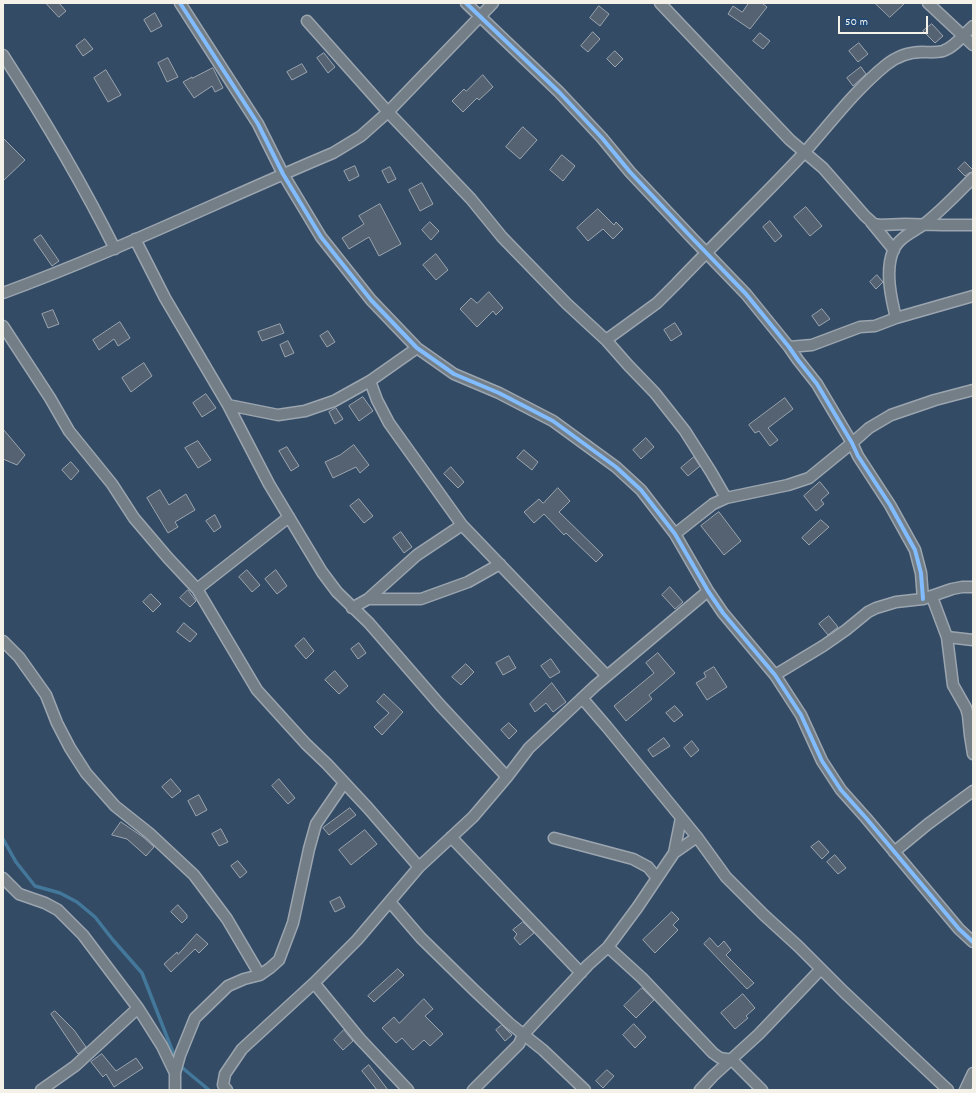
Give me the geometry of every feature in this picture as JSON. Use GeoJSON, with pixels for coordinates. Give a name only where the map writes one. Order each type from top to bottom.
{"type":"FeatureCollection","features":[{"type":"Feature","properties":{"kind":"street"},"geometry":{"type":"LineString","coordinates":[[180,3],[258,124],[283,174],[321,237],[371,300],[417,348],[454,374],[499,393],[553,421],[616,466],[641,490],[675,534],[708,591],[723,613],[775,675],[801,715],[822,762],[840,790],[959,929],[973,942]]}},
{"type":"Feature","properties":{"kind":"street"},"geometry":{"type":"LineString","coordinates":[[466,3],[559,92],[602,138],[630,172],[746,294],[817,384],[858,456],[890,505],[915,550],[927,598],[947,637],[953,685],[966,708],[973,754]]}},
{"type":"Feature","properties":{"kind":"street"},"geometry":{"type":"LineString","coordinates":[[3,293],[115,249],[283,174],[333,154],[361,136],[388,112],[493,3]]}},
{"type":"Feature","properties":{"kind":"street"},"geometry":{"type":"LineString","coordinates":[[660,3],[790,140],[828,173],[870,220],[894,250]]}},
{"type":"Feature","properties":{"kind":"street"},"geometry":{"type":"LineString","coordinates":[[928,3],[973,45]]}},
{"type":"Feature","properties":{"kind":"street"},"geometry":{"type":"LineString","coordinates":[[307,21],[388,112],[462,188],[502,237],[547,284],[606,340],[655,393],[685,431],[726,498]]}},
{"type":"Feature","properties":{"kind":"street"},"geometry":{"type":"LineString","coordinates":[[606,340],[657,303],[707,254],[804,153],[852,97],[885,66],[897,58],[906,55],[920,52],[943,51],[956,43],[973,26]]}},
{"type":"Feature","properties":{"kind":"street"},"geometry":{"type":"LineString","coordinates":[[3,56],[93,205],[115,249]]}},
{"type":"Feature","properties":{"kind":"street"},"geometry":{"type":"LineString","coordinates":[[896,318],[890,284],[890,262],[894,250],[898,243],[923,225],[973,178]]}},
{"type":"Feature","properties":{"kind":"street"},"geometry":{"type":"LineString","coordinates":[[870,220],[874,224],[880,225],[973,225]]}},
{"type":"Feature","properties":{"kind":"street"},"geometry":{"type":"LineString","coordinates":[[135,239],[165,298],[228,405],[269,484],[322,572],[337,592],[369,623],[440,705],[507,777]]}},
{"type":"Feature","properties":{"kind":"street"},"geometry":{"type":"LineString","coordinates":[[789,347],[812,345],[860,327],[875,326],[896,318],[973,296]]}},
{"type":"Feature","properties":{"kind":"street"},"geometry":{"type":"LineString","coordinates":[[3,326],[46,392],[69,431],[112,484],[144,529],[168,558],[197,588],[256,690],[368,808],[419,866]]}},
{"type":"Feature","properties":{"kind":"street"},"geometry":{"type":"LineString","coordinates":[[228,405],[278,415],[305,411],[334,401],[370,381],[417,348]]}},
{"type":"Feature","properties":{"kind":"street"},"geometry":{"type":"LineString","coordinates":[[370,381],[377,400],[389,423],[462,525],[608,676]]}},
{"type":"Feature","properties":{"kind":"street"},"geometry":{"type":"LineString","coordinates":[[675,534],[713,504],[726,498],[788,485],[809,478],[852,444],[869,428],[891,415],[935,400],[973,390]]}},
{"type":"Feature","properties":{"kind":"street"},"geometry":{"type":"LineString","coordinates":[[197,588],[288,517]]}},
{"type":"Feature","properties":{"kind":"street"},"geometry":{"type":"LineString","coordinates":[[352,608],[368,599],[417,555],[462,525]]}},
{"type":"Feature","properties":{"kind":"street"},"geometry":{"type":"LineString","coordinates":[[368,599],[421,599],[468,582],[500,564]]}},
{"type":"Feature","properties":{"kind":"street"},"geometry":{"type":"LineString","coordinates":[[775,675],[823,646],[872,610],[896,602],[927,598],[952,589],[973,587]]}},
{"type":"Feature","properties":{"kind":"street"},"geometry":{"type":"LineString","coordinates":[[227,1090],[223,1085],[225,1074],[242,1049],[314,983],[357,940],[419,866],[473,817],[529,748],[582,698],[708,591]]}},
{"type":"Feature","properties":{"kind":"street"},"geometry":{"type":"LineString","coordinates":[[947,637],[973,640]]}},
{"type":"Feature","properties":{"kind":"street"},"geometry":{"type":"LineString","coordinates":[[3,641],[19,657],[46,694],[64,735],[86,773],[115,806],[149,833],[194,875],[227,919],[260,975]]}},
{"type":"Feature","properties":{"kind":"street"},"geometry":{"type":"LineString","coordinates":[[582,698],[697,837],[726,877],[844,992],[948,1090]]}},
{"type":"Feature","properties":{"kind":"street"},"geometry":{"type":"LineString","coordinates":[[175,1090],[175,1073],[182,1049],[195,1018],[228,986],[244,979],[260,975],[279,960],[284,951],[293,923],[316,824],[344,783]]}},
{"type":"Feature","properties":{"kind":"street"},"geometry":{"type":"LineString","coordinates":[[894,852],[933,820],[973,791]]}},
{"type":"Feature","properties":{"kind":"street"},"geometry":{"type":"LineString","coordinates":[[674,853],[681,818]]}},
{"type":"Feature","properties":{"kind":"street"},"geometry":{"type":"LineString","coordinates":[[451,837],[581,973]]}},
{"type":"Feature","properties":{"kind":"street"},"geometry":{"type":"LineString","coordinates":[[474,1090],[519,1044],[523,1035],[581,973],[608,947],[674,853],[697,837]]}},
{"type":"Feature","properties":{"kind":"street"},"geometry":{"type":"LineString","coordinates":[[554,838],[633,860],[648,867],[657,878]]}},
{"type":"Feature","properties":{"kind":"street"},"geometry":{"type":"LineString","coordinates":[[3,878],[19,894],[45,903],[58,910],[83,935],[138,1008],[162,1046],[175,1073]]}},
{"type":"Feature","properties":{"kind":"street"},"geometry":{"type":"LineString","coordinates":[[390,902],[421,938],[509,1023],[544,1050],[585,1090]]}},
{"type":"Feature","properties":{"kind":"street"},"geometry":{"type":"LineString","coordinates":[[608,947],[646,982],[713,1053],[720,1058],[732,1060],[762,1090]]}},
{"type":"Feature","properties":{"kind":"street"},"geometry":{"type":"LineString","coordinates":[[700,1090],[789,1003],[821,969]]}},
{"type":"Feature","properties":{"kind":"street"},"geometry":{"type":"LineString","coordinates":[[314,983],[360,1039],[408,1090]]}},
{"type":"Feature","properties":{"kind":"street"},"geometry":{"type":"LineString","coordinates":[[41,1090],[76,1066],[138,1008]]}},
{"type":"Feature","properties":{"kind":"street"},"geometry":{"type":"LineString","coordinates":[[965,1090],[973,1073]]}},
{"type":"Feature","properties":{"kind":"building"},"geometry":{"type":"Polygon","coordinates":[[[46,3],[59,3],[66,11],[59,17],[46,3]]]}},
{"type":"Feature","properties":{"kind":"building"},"geometry":{"type":"Polygon","coordinates":[[[749,3],[762,3],[767,7],[750,29],[728,14],[733,6],[742,12],[749,3]]]}},
{"type":"Feature","properties":{"kind":"building"},"geometry":{"type":"Polygon","coordinates":[[[875,3],[905,3],[890,17],[875,3]]]}},
{"type":"Feature","properties":{"kind":"building"},"geometry":{"type":"Polygon","coordinates":[[[599,6],[609,14],[600,26],[590,18],[599,6]]]}},
{"type":"Feature","properties":{"kind":"building"},"geometry":{"type":"Polygon","coordinates":[[[155,13],[162,26],[151,32],[144,20],[155,13]]]}},
{"type":"Feature","properties":{"kind":"building"},"geometry":{"type":"Polygon","coordinates":[[[932,24],[943,36],[935,43],[923,31],[932,24]]]}},
{"type":"Feature","properties":{"kind":"building"},"geometry":{"type":"Polygon","coordinates":[[[593,32],[600,39],[588,52],[581,46],[593,32]]]}},
{"type":"Feature","properties":{"kind":"building"},"geometry":{"type":"Polygon","coordinates":[[[760,33],[770,41],[763,49],[753,41],[760,33]]]}},
{"type":"Feature","properties":{"kind":"building"},"geometry":{"type":"Polygon","coordinates":[[[85,39],[93,49],[83,56],[76,46],[85,39]]]}},
{"type":"Feature","properties":{"kind":"building"},"geometry":{"type":"Polygon","coordinates":[[[859,43],[868,54],[858,62],[849,51],[859,43]]]}},
{"type":"Feature","properties":{"kind":"building"},"geometry":{"type":"Polygon","coordinates":[[[615,51],[623,59],[615,67],[607,59],[615,51]]]}},
{"type":"Feature","properties":{"kind":"building"},"geometry":{"type":"Polygon","coordinates":[[[324,53],[335,67],[328,73],[317,58],[324,53]]]}},
{"type":"Feature","properties":{"kind":"building"},"geometry":{"type":"Polygon","coordinates":[[[168,58],[178,77],[167,82],[158,63],[168,58]]]}},
{"type":"Feature","properties":{"kind":"building"},"geometry":{"type":"Polygon","coordinates":[[[302,64],[307,72],[292,80],[287,72],[302,64]]]}},
{"type":"Feature","properties":{"kind":"building"},"geometry":{"type":"Polygon","coordinates":[[[861,67],[866,74],[853,86],[847,78],[861,67]]]}},
{"type":"Feature","properties":{"kind":"building"},"geometry":{"type":"Polygon","coordinates":[[[213,68],[223,88],[215,92],[212,86],[194,98],[183,82],[213,68]]]}},
{"type":"Feature","properties":{"kind":"building"},"geometry":{"type":"Polygon","coordinates":[[[106,70],[121,95],[108,102],[94,78],[106,70]]]}},
{"type":"Feature","properties":{"kind":"building"},"geometry":{"type":"Polygon","coordinates":[[[483,75],[493,87],[479,100],[477,98],[463,112],[452,101],[464,89],[466,91],[483,75]]]}},
{"type":"Feature","properties":{"kind":"building"},"geometry":{"type":"Polygon","coordinates":[[[523,127],[537,140],[520,159],[506,147],[523,127]]]}},
{"type":"Feature","properties":{"kind":"building"},"geometry":{"type":"Polygon","coordinates":[[[3,138],[25,160],[3,181],[3,138]]]}},
{"type":"Feature","properties":{"kind":"building"},"geometry":{"type":"Polygon","coordinates":[[[562,155],[575,166],[563,181],[550,170],[562,155]]]}},
{"type":"Feature","properties":{"kind":"building"},"geometry":{"type":"Polygon","coordinates":[[[965,162],[973,170],[973,172],[965,176],[958,169],[965,162]]]}},
{"type":"Feature","properties":{"kind":"building"},"geometry":{"type":"Polygon","coordinates":[[[355,166],[359,176],[349,181],[344,171],[355,166]]]}},
{"type":"Feature","properties":{"kind":"building"},"geometry":{"type":"Polygon","coordinates":[[[390,167],[396,179],[388,183],[382,171],[390,167]]]}},
{"type":"Feature","properties":{"kind":"building"},"geometry":{"type":"Polygon","coordinates":[[[422,183],[433,204],[420,211],[409,190],[422,183]]]}},
{"type":"Feature","properties":{"kind":"building"},"geometry":{"type":"Polygon","coordinates":[[[380,204],[401,244],[379,256],[369,237],[349,249],[342,238],[364,224],[359,216],[380,204]]]}},
{"type":"Feature","properties":{"kind":"building"},"geometry":{"type":"Polygon","coordinates":[[[806,207],[822,226],[810,236],[794,217],[806,207]]]}},
{"type":"Feature","properties":{"kind":"building"},"geometry":{"type":"Polygon","coordinates":[[[598,209],[614,225],[616,222],[623,229],[613,239],[603,229],[588,241],[577,228],[598,209]]]}},
{"type":"Feature","properties":{"kind":"building"},"geometry":{"type":"Polygon","coordinates":[[[770,221],[782,236],[775,242],[763,227],[770,221]]]}},
{"type":"Feature","properties":{"kind":"building"},"geometry":{"type":"Polygon","coordinates":[[[430,222],[439,231],[431,240],[422,230],[430,222]]]}},
{"type":"Feature","properties":{"kind":"building"},"geometry":{"type":"Polygon","coordinates":[[[41,235],[59,261],[52,266],[34,240],[41,235]]]}},
{"type":"Feature","properties":{"kind":"building"},"geometry":{"type":"Polygon","coordinates":[[[436,254],[448,270],[436,280],[423,265],[436,254]]]}},
{"type":"Feature","properties":{"kind":"building"},"geometry":{"type":"Polygon","coordinates":[[[877,275],[883,282],[876,289],[870,282],[877,275]]]}},
{"type":"Feature","properties":{"kind":"building"},"geometry":{"type":"Polygon","coordinates":[[[489,292],[503,308],[496,315],[493,311],[477,327],[460,309],[471,298],[477,303],[489,292]]]}},
{"type":"Feature","properties":{"kind":"building"},"geometry":{"type":"Polygon","coordinates":[[[822,309],[830,319],[819,326],[812,316],[822,309]]]}},
{"type":"Feature","properties":{"kind":"building"},"geometry":{"type":"Polygon","coordinates":[[[53,310],[59,324],[48,328],[42,314],[53,310]]]}},
{"type":"Feature","properties":{"kind":"building"},"geometry":{"type":"Polygon","coordinates":[[[120,322],[130,338],[118,346],[114,339],[99,350],[93,340],[120,322]]]}},
{"type":"Feature","properties":{"kind":"building"},"geometry":{"type":"Polygon","coordinates":[[[675,323],[682,334],[671,341],[664,330],[675,323]]]}},
{"type":"Feature","properties":{"kind":"building"},"geometry":{"type":"Polygon","coordinates":[[[280,324],[284,333],[262,341],[258,332],[280,324]]]}},
{"type":"Feature","properties":{"kind":"building"},"geometry":{"type":"Polygon","coordinates":[[[328,331],[335,342],[327,347],[320,336],[328,331]]]}},
{"type":"Feature","properties":{"kind":"building"},"geometry":{"type":"Polygon","coordinates":[[[288,341],[294,353],[285,357],[280,345],[288,341]]]}},
{"type":"Feature","properties":{"kind":"building"},"geometry":{"type":"Polygon","coordinates":[[[144,363],[152,376],[131,392],[122,378],[144,363]]]}},
{"type":"Feature","properties":{"kind":"building"},"geometry":{"type":"Polygon","coordinates":[[[206,394],[216,408],[202,417],[193,403],[206,394]]]}},
{"type":"Feature","properties":{"kind":"building"},"geometry":{"type":"Polygon","coordinates":[[[363,397],[373,411],[359,421],[349,406],[363,397]]]}},
{"type":"Feature","properties":{"kind":"building"},"geometry":{"type":"Polygon","coordinates":[[[785,398],[793,409],[768,428],[778,440],[770,446],[759,431],[755,433],[749,425],[785,398]]]}},
{"type":"Feature","properties":{"kind":"building"},"geometry":{"type":"Polygon","coordinates":[[[336,408],[343,419],[335,424],[329,412],[336,408]]]}},
{"type":"Feature","properties":{"kind":"building"},"geometry":{"type":"Polygon","coordinates":[[[3,429],[25,455],[17,465],[3,459],[3,429]]]}},
{"type":"Feature","properties":{"kind":"building"},"geometry":{"type":"Polygon","coordinates":[[[646,438],[654,447],[641,459],[633,450],[646,438]]]}},
{"type":"Feature","properties":{"kind":"building"},"geometry":{"type":"Polygon","coordinates":[[[198,441],[211,460],[198,468],[185,448],[198,441]]]}},
{"type":"Feature","properties":{"kind":"building"},"geometry":{"type":"Polygon","coordinates":[[[354,445],[369,465],[360,473],[356,467],[333,478],[325,462],[340,455],[354,445]]]}},
{"type":"Feature","properties":{"kind":"building"},"geometry":{"type":"Polygon","coordinates":[[[287,447],[299,466],[291,471],[279,451],[287,447]]]}},
{"type":"Feature","properties":{"kind":"building"},"geometry":{"type":"Polygon","coordinates":[[[524,450],[538,462],[532,470],[517,458],[524,450]]]}},
{"type":"Feature","properties":{"kind":"building"},"geometry":{"type":"Polygon","coordinates":[[[694,457],[700,466],[688,476],[681,468],[694,457]]]}},
{"type":"Feature","properties":{"kind":"building"},"geometry":{"type":"Polygon","coordinates":[[[71,462],[79,471],[71,480],[62,470],[71,462]]]}},
{"type":"Feature","properties":{"kind":"building"},"geometry":{"type":"Polygon","coordinates":[[[451,467],[464,482],[458,488],[444,474],[451,467]]]}},
{"type":"Feature","properties":{"kind":"building"},"geometry":{"type":"Polygon","coordinates":[[[820,482],[829,493],[821,500],[824,504],[816,511],[804,496],[820,482]]]}},
{"type":"Feature","properties":{"kind":"building"},"geometry":{"type":"Polygon","coordinates":[[[558,488],[570,501],[559,512],[603,555],[596,562],[566,533],[564,535],[544,514],[534,523],[524,512],[539,499],[543,503],[558,488]]]}},
{"type":"Feature","properties":{"kind":"building"},"geometry":{"type":"Polygon","coordinates":[[[160,490],[169,505],[186,494],[195,510],[175,522],[178,527],[168,533],[147,498],[160,490]]]}},
{"type":"Feature","properties":{"kind":"building"},"geometry":{"type":"Polygon","coordinates":[[[359,499],[373,516],[364,523],[350,506],[359,499]]]}},
{"type":"Feature","properties":{"kind":"building"},"geometry":{"type":"Polygon","coordinates":[[[719,512],[741,541],[724,555],[701,526],[719,512]]]}},
{"type":"Feature","properties":{"kind":"building"},"geometry":{"type":"Polygon","coordinates":[[[215,515],[221,527],[214,532],[206,521],[215,515]]]}},
{"type":"Feature","properties":{"kind":"building"},"geometry":{"type":"Polygon","coordinates":[[[821,520],[829,527],[809,545],[802,538],[821,520]]]}},
{"type":"Feature","properties":{"kind":"building"},"geometry":{"type":"Polygon","coordinates":[[[401,532],[412,547],[404,553],[393,538],[401,532]]]}},
{"type":"Feature","properties":{"kind":"building"},"geometry":{"type":"Polygon","coordinates":[[[247,570],[260,585],[252,592],[239,577],[247,570]]]}},
{"type":"Feature","properties":{"kind":"building"},"geometry":{"type":"Polygon","coordinates":[[[276,570],[287,586],[277,594],[265,579],[276,570]]]}},
{"type":"Feature","properties":{"kind":"building"},"geometry":{"type":"Polygon","coordinates":[[[670,587],[683,602],[675,609],[662,595],[670,587]]]}},
{"type":"Feature","properties":{"kind":"building"},"geometry":{"type":"Polygon","coordinates":[[[188,590],[196,601],[190,607],[180,598],[188,590]]]}},
{"type":"Feature","properties":{"kind":"building"},"geometry":{"type":"Polygon","coordinates":[[[151,594],[161,604],[153,612],[143,602],[151,594]]]}},
{"type":"Feature","properties":{"kind":"building"},"geometry":{"type":"Polygon","coordinates":[[[829,616],[838,627],[828,635],[819,624],[829,616]]]}},
{"type":"Feature","properties":{"kind":"building"},"geometry":{"type":"Polygon","coordinates":[[[184,623],[197,634],[190,642],[177,632],[184,623]]]}},
{"type":"Feature","properties":{"kind":"building"},"geometry":{"type":"Polygon","coordinates":[[[304,638],[314,651],[306,659],[295,646],[304,638]]]}},
{"type":"Feature","properties":{"kind":"building"},"geometry":{"type":"Polygon","coordinates":[[[359,643],[366,653],[358,659],[351,649],[359,643]]]}},
{"type":"Feature","properties":{"kind":"building"},"geometry":{"type":"Polygon","coordinates":[[[658,653],[675,673],[649,695],[652,699],[626,721],[614,706],[654,673],[646,663],[658,653]]]}},
{"type":"Feature","properties":{"kind":"building"},"geometry":{"type":"Polygon","coordinates":[[[509,656],[516,668],[503,675],[496,663],[509,656]]]}},
{"type":"Feature","properties":{"kind":"building"},"geometry":{"type":"Polygon","coordinates":[[[551,659],[560,672],[550,678],[541,666],[551,659]]]}},
{"type":"Feature","properties":{"kind":"building"},"geometry":{"type":"Polygon","coordinates":[[[466,664],[474,672],[461,685],[452,677],[466,664]]]}},
{"type":"Feature","properties":{"kind":"building"},"geometry":{"type":"Polygon","coordinates":[[[714,667],[727,687],[707,700],[696,683],[706,677],[704,673],[714,667]]]}},
{"type":"Feature","properties":{"kind":"building"},"geometry":{"type":"Polygon","coordinates":[[[335,671],[348,686],[339,694],[325,680],[335,671]]]}},
{"type":"Feature","properties":{"kind":"building"},"geometry":{"type":"Polygon","coordinates":[[[552,683],[566,702],[553,712],[546,703],[535,712],[530,704],[552,683]]]}},
{"type":"Feature","properties":{"kind":"building"},"geometry":{"type":"Polygon","coordinates":[[[384,694],[403,712],[382,735],[374,727],[389,713],[377,702],[384,694]]]}},
{"type":"Feature","properties":{"kind":"building"},"geometry":{"type":"Polygon","coordinates":[[[675,706],[683,715],[674,722],[666,713],[675,706]]]}},
{"type":"Feature","properties":{"kind":"building"},"geometry":{"type":"Polygon","coordinates":[[[509,723],[517,731],[509,739],[501,730],[509,723]]]}},
{"type":"Feature","properties":{"kind":"building"},"geometry":{"type":"Polygon","coordinates":[[[664,738],[670,746],[653,757],[648,750],[664,738]]]}},
{"type":"Feature","properties":{"kind":"building"},"geometry":{"type":"Polygon","coordinates":[[[692,741],[699,750],[691,757],[684,748],[692,741]]]}},
{"type":"Feature","properties":{"kind":"building"},"geometry":{"type":"Polygon","coordinates":[[[171,779],[181,791],[172,798],[162,787],[171,779]]]}},
{"type":"Feature","properties":{"kind":"building"},"geometry":{"type":"Polygon","coordinates":[[[279,779],[295,798],[288,804],[272,786],[279,779]]]}},
{"type":"Feature","properties":{"kind":"building"},"geometry":{"type":"Polygon","coordinates":[[[199,795],[207,810],[196,816],[188,801],[199,795]]]}},
{"type":"Feature","properties":{"kind":"building"},"geometry":{"type":"Polygon","coordinates":[[[350,808],[356,815],[329,835],[323,828],[350,808]]]}},
{"type":"Feature","properties":{"kind":"building"},"geometry":{"type":"Polygon","coordinates":[[[121,822],[143,837],[154,847],[146,856],[127,839],[112,835],[121,822]]]}},
{"type":"Feature","properties":{"kind":"building"},"geometry":{"type":"Polygon","coordinates":[[[221,829],[228,842],[219,846],[212,834],[221,829]]]}},
{"type":"Feature","properties":{"kind":"building"},"geometry":{"type":"Polygon","coordinates":[[[365,830],[377,844],[351,865],[339,850],[365,830]]]}},
{"type":"Feature","properties":{"kind":"building"},"geometry":{"type":"Polygon","coordinates":[[[819,841],[829,852],[822,859],[811,847],[819,841]]]}},
{"type":"Feature","properties":{"kind":"building"},"geometry":{"type":"Polygon","coordinates":[[[835,855],[846,868],[838,874],[827,862],[835,855]]]}},
{"type":"Feature","properties":{"kind":"building"},"geometry":{"type":"Polygon","coordinates":[[[238,861],[247,872],[240,878],[231,866],[238,861]]]}},
{"type":"Feature","properties":{"kind":"building"},"geometry":{"type":"Polygon","coordinates":[[[340,897],[345,907],[335,912],[330,902],[340,897]]]}},
{"type":"Feature","properties":{"kind":"building"},"geometry":{"type":"Polygon","coordinates":[[[178,905],[187,915],[187,918],[182,923],[171,912],[178,905]]]}},
{"type":"Feature","properties":{"kind":"building"},"geometry":{"type":"Polygon","coordinates":[[[672,912],[679,919],[673,925],[678,930],[655,953],[643,940],[672,912]]]}},
{"type":"Feature","properties":{"kind":"building"},"geometry":{"type":"Polygon","coordinates":[[[523,922],[534,933],[520,945],[514,938],[517,934],[513,930],[523,922]]]}},
{"type":"Feature","properties":{"kind":"building"},"geometry":{"type":"Polygon","coordinates":[[[197,934],[208,944],[199,953],[195,949],[171,972],[164,964],[177,952],[178,954],[197,934]]]}},
{"type":"Feature","properties":{"kind":"building"},"geometry":{"type":"Polygon","coordinates":[[[710,938],[718,947],[724,941],[731,950],[726,955],[754,983],[747,989],[704,944],[710,938]]]}},
{"type":"Feature","properties":{"kind":"building"},"geometry":{"type":"Polygon","coordinates":[[[398,969],[404,975],[374,1002],[368,996],[398,969]]]}},
{"type":"Feature","properties":{"kind":"building"},"geometry":{"type":"Polygon","coordinates":[[[642,988],[654,1000],[636,1018],[624,1006],[642,988]]]}},
{"type":"Feature","properties":{"kind":"building"},"geometry":{"type":"Polygon","coordinates":[[[743,994],[755,1008],[746,1016],[748,1018],[735,1029],[721,1013],[743,994]]]}},
{"type":"Feature","properties":{"kind":"building"},"geometry":{"type":"Polygon","coordinates":[[[424,999],[433,1009],[425,1016],[443,1034],[430,1046],[424,1040],[413,1050],[402,1038],[396,1043],[382,1028],[394,1017],[399,1023],[424,999]]]}},
{"type":"Feature","properties":{"kind":"building"},"geometry":{"type":"Polygon","coordinates":[[[55,1011],[74,1030],[86,1047],[78,1054],[51,1014],[55,1011]]]}},
{"type":"Feature","properties":{"kind":"building"},"geometry":{"type":"Polygon","coordinates":[[[634,1024],[646,1037],[635,1048],[623,1035],[634,1024]]]}},
{"type":"Feature","properties":{"kind":"building"},"geometry":{"type":"Polygon","coordinates":[[[502,1025],[512,1035],[505,1041],[496,1030],[502,1025]]]}},
{"type":"Feature","properties":{"kind":"building"},"geometry":{"type":"Polygon","coordinates":[[[344,1030],[353,1041],[343,1050],[334,1040],[344,1030]]]}},
{"type":"Feature","properties":{"kind":"building"},"geometry":{"type":"Polygon","coordinates":[[[102,1054],[116,1071],[136,1058],[143,1068],[114,1087],[106,1074],[103,1077],[91,1062],[102,1054]]]}},
{"type":"Feature","properties":{"kind":"building"},"geometry":{"type":"Polygon","coordinates":[[[369,1065],[388,1090],[377,1090],[362,1071],[369,1065]]]}},
{"type":"Feature","properties":{"kind":"building"},"geometry":{"type":"Polygon","coordinates":[[[607,1070],[614,1076],[603,1088],[596,1081],[607,1070]]]}},
{"type":"Feature","properties":{"kind":"waterway"},"geometry":{"type":"LineString","coordinates":[[3,839],[16,862],[35,886],[60,893],[77,902],[95,917],[142,973],[176,1060]]}},
{"type":"Feature","properties":{"kind":"waterway"},"geometry":{"type":"LineString","coordinates":[[179,1065],[209,1090]]}},
{"type":"Feature","properties":{"kind":"cycle path"},"geometry":{"type":"LineString","coordinates":[[180,3],[258,124],[283,174],[321,237],[371,300],[417,348],[454,374],[499,393],[553,421],[616,467],[641,490],[675,534],[708,591],[723,613],[775,675],[801,715],[822,761],[841,790],[959,929],[973,942]]}},
{"type":"Feature","properties":{"kind":"cycle path"},"geometry":{"type":"LineString","coordinates":[[466,3],[559,92],[602,138],[630,172],[746,294],[789,347],[817,384],[852,443],[858,456],[890,505],[915,550],[921,573],[923,599]]}}]}
